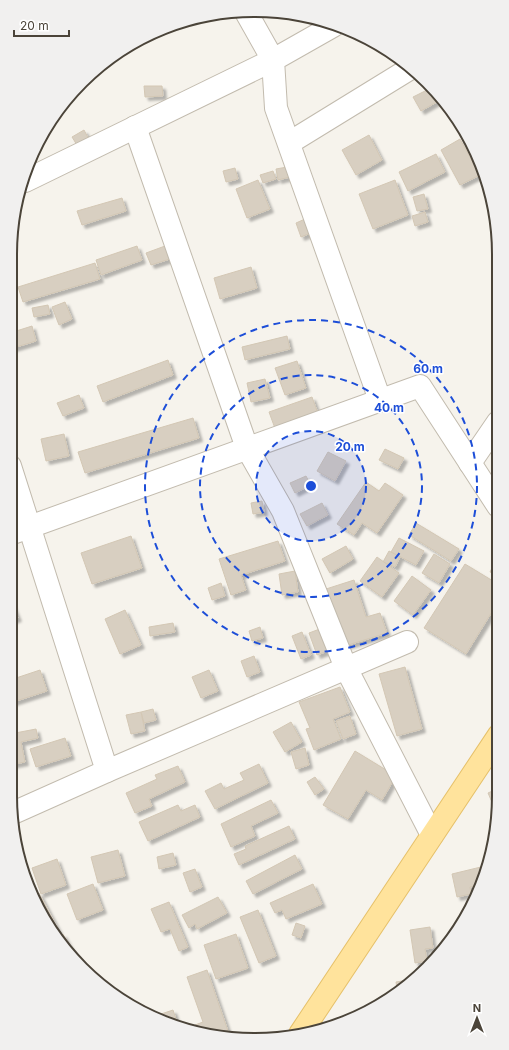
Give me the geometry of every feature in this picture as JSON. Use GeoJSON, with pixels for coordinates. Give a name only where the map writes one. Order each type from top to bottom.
{"type":"FeatureCollection","features":[{"type":"Feature","properties":{"kind":"main road"},"geometry":{"type":"LineString","coordinates":[[304,1027],[492,745]]}},
{"type":"Feature","properties":{"kind":"street"},"geometry":{"type":"LineString","coordinates":[[249,17],[272,60],[276,108],[380,400]]}},
{"type":"Feature","properties":{"kind":"street"},"geometry":{"type":"LineString","coordinates":[[30,179],[272,60],[328,29]]}},
{"type":"Feature","properties":{"kind":"street"},"geometry":{"type":"LineString","coordinates":[[289,143],[405,71]]}},
{"type":"Feature","properties":{"kind":"street"},"geometry":{"type":"LineString","coordinates":[[135,127],[247,448],[283,512],[346,668],[432,835]]}},
{"type":"Feature","properties":{"kind":"street"},"geometry":{"type":"LineString","coordinates":[[20,531],[420,386],[492,497]]}},
{"type":"Feature","properties":{"kind":"street"},"geometry":{"type":"LineString","coordinates":[[470,463],[492,431]]}},
{"type":"Feature","properties":{"kind":"street"},"geometry":{"type":"LineString","coordinates":[[17,512],[20,531],[107,771]]}},
{"type":"Feature","properties":{"kind":"street"},"geometry":{"type":"LineString","coordinates":[[18,811],[407,642]]}},
{"type":"Feature","properties":{"kind":"building"},"geometry":{"type":"Polygon","coordinates":[[[144,86],[162,86],[163,96],[145,97],[144,86]]]}},
{"type":"Feature","properties":{"kind":"building"},"geometry":{"type":"Polygon","coordinates":[[[426,91],[436,102],[421,111],[413,97],[426,91]]]}},
{"type":"Feature","properties":{"kind":"building"},"geometry":{"type":"Polygon","coordinates":[[[84,130],[93,147],[82,153],[72,137],[84,130]]]}},
{"type":"Feature","properties":{"kind":"building"},"geometry":{"type":"Polygon","coordinates":[[[369,135],[382,160],[356,175],[342,150],[369,135]]]}},
{"type":"Feature","properties":{"kind":"building"},"geometry":{"type":"Polygon","coordinates":[[[460,139],[474,165],[478,176],[460,185],[441,150],[460,139]]]}},
{"type":"Feature","properties":{"kind":"building"},"geometry":{"type":"Polygon","coordinates":[[[436,154],[445,172],[408,191],[399,172],[436,154]]]}},
{"type":"Feature","properties":{"kind":"building"},"geometry":{"type":"Polygon","coordinates":[[[287,167],[290,177],[278,180],[276,169],[287,167]]]}},
{"type":"Feature","properties":{"kind":"building"},"geometry":{"type":"Polygon","coordinates":[[[235,168],[238,179],[226,182],[223,171],[235,168]]]}},
{"type":"Feature","properties":{"kind":"building"},"geometry":{"type":"Polygon","coordinates":[[[273,171],[276,179],[263,183],[260,175],[273,171]]]}},
{"type":"Feature","properties":{"kind":"building"},"geometry":{"type":"Polygon","coordinates":[[[258,180],[270,209],[247,218],[236,189],[258,180]]]}},
{"type":"Feature","properties":{"kind":"building"},"geometry":{"type":"Polygon","coordinates":[[[395,180],[408,215],[373,229],[359,194],[395,180]]]}},
{"type":"Feature","properties":{"kind":"building"},"geometry":{"type":"Polygon","coordinates":[[[424,194],[428,209],[417,211],[413,197],[424,194]]]}},
{"type":"Feature","properties":{"kind":"building"},"geometry":{"type":"Polygon","coordinates":[[[122,198],[126,211],[82,225],[77,211],[122,198]]]}},
{"type":"Feature","properties":{"kind":"building"},"geometry":{"type":"Polygon","coordinates":[[[425,212],[428,222],[415,226],[412,216],[425,212]]]}},
{"type":"Feature","properties":{"kind":"building"},"geometry":{"type":"Polygon","coordinates":[[[305,219],[311,233],[301,237],[296,223],[305,219]]]}},
{"type":"Feature","properties":{"kind":"building"},"geometry":{"type":"Polygon","coordinates":[[[137,246],[142,260],[101,275],[96,260],[137,246]]]}},
{"type":"Feature","properties":{"kind":"building"},"geometry":{"type":"Polygon","coordinates":[[[165,246],[170,259],[151,265],[146,253],[165,246]]]}},
{"type":"Feature","properties":{"kind":"building"},"geometry":{"type":"Polygon","coordinates":[[[95,263],[100,279],[23,302],[18,287],[95,263]]]}},
{"type":"Feature","properties":{"kind":"building"},"geometry":{"type":"Polygon","coordinates":[[[251,267],[257,288],[220,299],[214,278],[251,267]]]}},
{"type":"Feature","properties":{"kind":"building"},"geometry":{"type":"Polygon","coordinates":[[[65,302],[72,319],[59,325],[52,307],[65,302]]]}},
{"type":"Feature","properties":{"kind":"building"},"geometry":{"type":"Polygon","coordinates":[[[48,305],[50,314],[34,317],[32,308],[48,305]]]}},
{"type":"Feature","properties":{"kind":"building"},"geometry":{"type":"Polygon","coordinates":[[[32,326],[36,341],[17,347],[17,331],[32,326]]]}},
{"type":"Feature","properties":{"kind":"building"},"geometry":{"type":"Polygon","coordinates":[[[287,336],[290,349],[245,360],[242,347],[287,336]]]}},
{"type":"Feature","properties":{"kind":"building"},"geometry":{"type":"Polygon","coordinates":[[[168,360],[173,375],[103,402],[97,386],[168,360]]]}},
{"type":"Feature","properties":{"kind":"building"},"geometry":{"type":"Polygon","coordinates":[[[297,361],[306,388],[285,395],[275,368],[297,361]]]}},
{"type":"Feature","properties":{"kind":"building"},"geometry":{"type":"Polygon","coordinates":[[[265,379],[270,398],[251,402],[247,383],[265,379]]]}},
{"type":"Feature","properties":{"kind":"building"},"geometry":{"type":"Polygon","coordinates":[[[79,395],[84,408],[63,416],[57,403],[79,395]]]}},
{"type":"Feature","properties":{"kind":"building"},"geometry":{"type":"Polygon","coordinates":[[[312,397],[319,416],[276,431],[269,412],[312,397]]]}},
{"type":"Feature","properties":{"kind":"building"},"geometry":{"type":"Polygon","coordinates":[[[193,418],[199,438],[85,473],[78,452],[193,418]]]}},
{"type":"Feature","properties":{"kind":"building"},"geometry":{"type":"Polygon","coordinates":[[[64,434],[69,456],[46,461],[41,439],[64,434]]]}},
{"type":"Feature","properties":{"kind":"building"},"geometry":{"type":"Polygon","coordinates":[[[385,449],[404,458],[398,469],[379,460],[385,449]]]}},
{"type":"Feature","properties":{"kind":"building"},"geometry":{"type":"Polygon","coordinates":[[[328,452],[346,461],[335,481],[317,471],[328,452]]]}},
{"type":"Feature","properties":{"kind":"building"},"geometry":{"type":"Polygon","coordinates":[[[306,476],[311,485],[295,493],[290,483],[306,476]]]}},
{"type":"Feature","properties":{"kind":"building"},"geometry":{"type":"Polygon","coordinates":[[[366,482],[379,491],[385,483],[403,495],[377,533],[362,523],[354,535],[337,524],[366,482]]]}},
{"type":"Feature","properties":{"kind":"building"},"geometry":{"type":"Polygon","coordinates":[[[262,501],[264,512],[253,514],[251,503],[262,501]]]}},
{"type":"Feature","properties":{"kind":"building"},"geometry":{"type":"Polygon","coordinates":[[[322,503],[328,515],[307,526],[300,514],[322,503]]]}},
{"type":"Feature","properties":{"kind":"building"},"geometry":{"type":"Polygon","coordinates":[[[416,523],[459,549],[451,561],[409,535],[416,523]]]}},
{"type":"Feature","properties":{"kind":"building"},"geometry":{"type":"Polygon","coordinates":[[[131,536],[142,568],[92,584],[81,553],[131,536]]]}},
{"type":"Feature","properties":{"kind":"building"},"geometry":{"type":"Polygon","coordinates":[[[399,538],[424,551],[416,565],[391,552],[399,538]]]}},
{"type":"Feature","properties":{"kind":"building"},"geometry":{"type":"Polygon","coordinates":[[[278,541],[285,561],[241,575],[246,590],[231,595],[219,559],[278,541]]]}},
{"type":"Feature","properties":{"kind":"building"},"geometry":{"type":"Polygon","coordinates":[[[346,546],[353,559],[330,573],[322,559],[346,546]]]}},
{"type":"Feature","properties":{"kind":"building"},"geometry":{"type":"Polygon","coordinates":[[[389,551],[400,557],[395,567],[383,562],[389,551]]]}},
{"type":"Feature","properties":{"kind":"building"},"geometry":{"type":"Polygon","coordinates":[[[434,554],[450,564],[439,583],[422,573],[434,554]]]}},
{"type":"Feature","properties":{"kind":"building"},"geometry":{"type":"Polygon","coordinates":[[[377,557],[399,573],[382,597],[360,581],[377,557]]]}},
{"type":"Feature","properties":{"kind":"building"},"geometry":{"type":"Polygon","coordinates":[[[465,564],[492,580],[492,612],[466,654],[424,628],[465,564]]]}},
{"type":"Feature","properties":{"kind":"building"},"geometry":{"type":"Polygon","coordinates":[[[295,571],[298,592],[282,595],[279,574],[295,571]]]}},
{"type":"Feature","properties":{"kind":"building"},"geometry":{"type":"Polygon","coordinates":[[[412,576],[431,590],[413,615],[394,601],[412,576]]]}},
{"type":"Feature","properties":{"kind":"building"},"geometry":{"type":"Polygon","coordinates":[[[354,580],[366,617],[380,613],[387,633],[345,646],[326,589],[354,580]]]}},
{"type":"Feature","properties":{"kind":"building"},"geometry":{"type":"Polygon","coordinates":[[[221,583],[225,596],[212,600],[208,588],[221,583]]]}},
{"type":"Feature","properties":{"kind":"building"},"geometry":{"type":"Polygon","coordinates":[[[125,610],[141,645],[120,654],[105,619],[125,610]]]}},
{"type":"Feature","properties":{"kind":"building"},"geometry":{"type":"Polygon","coordinates":[[[173,623],[175,632],[150,636],[149,627],[173,623]]]}},
{"type":"Feature","properties":{"kind":"building"},"geometry":{"type":"Polygon","coordinates":[[[260,627],[263,638],[252,641],[249,631],[260,627]]]}},
{"type":"Feature","properties":{"kind":"building"},"geometry":{"type":"Polygon","coordinates":[[[325,627],[333,649],[317,655],[309,633],[325,627]]]}},
{"type":"Feature","properties":{"kind":"building"},"geometry":{"type":"Polygon","coordinates":[[[302,632],[311,655],[301,659],[292,636],[302,632]]]}},
{"type":"Feature","properties":{"kind":"building"},"geometry":{"type":"Polygon","coordinates":[[[254,656],[260,672],[247,677],[241,661],[254,656]]]}},
{"type":"Feature","properties":{"kind":"building"},"geometry":{"type":"Polygon","coordinates":[[[405,667],[422,729],[397,736],[379,674],[405,667]]]}},
{"type":"Feature","properties":{"kind":"building"},"geometry":{"type":"Polygon","coordinates":[[[40,670],[47,691],[17,701],[17,678],[40,670]]]}},
{"type":"Feature","properties":{"kind":"building"},"geometry":{"type":"Polygon","coordinates":[[[209,670],[218,691],[201,698],[192,677],[209,670]]]}},
{"type":"Feature","properties":{"kind":"building"},"geometry":{"type":"Polygon","coordinates":[[[340,687],[350,712],[333,719],[341,739],[314,750],[306,729],[310,728],[299,702],[340,687]]]}},
{"type":"Feature","properties":{"kind":"building"},"geometry":{"type":"Polygon","coordinates":[[[153,709],[156,720],[144,723],[141,712],[153,709]]]}},
{"type":"Feature","properties":{"kind":"building"},"geometry":{"type":"Polygon","coordinates":[[[141,712],[145,731],[131,734],[126,715],[141,712]]]}},
{"type":"Feature","properties":{"kind":"building"},"geometry":{"type":"Polygon","coordinates":[[[350,716],[356,734],[343,739],[336,721],[350,716]]]}},
{"type":"Feature","properties":{"kind":"building"},"geometry":{"type":"Polygon","coordinates":[[[291,722],[302,742],[285,752],[273,732],[291,722]]]}},
{"type":"Feature","properties":{"kind":"building"},"geometry":{"type":"Polygon","coordinates":[[[36,729],[38,738],[21,742],[25,762],[17,764],[17,733],[36,729]]]}},
{"type":"Feature","properties":{"kind":"building"},"geometry":{"type":"Polygon","coordinates":[[[65,738],[71,756],[36,767],[30,749],[65,738]]]}},
{"type":"Feature","properties":{"kind":"building"},"geometry":{"type":"Polygon","coordinates":[[[305,748],[309,765],[296,769],[291,752],[305,748]]]}},
{"type":"Feature","properties":{"kind":"building"},"geometry":{"type":"Polygon","coordinates":[[[355,751],[396,776],[382,800],[366,790],[348,819],[323,805],[355,751]]]}},
{"type":"Feature","properties":{"kind":"building"},"geometry":{"type":"Polygon","coordinates":[[[259,764],[268,783],[215,809],[205,791],[221,783],[224,789],[244,780],[240,773],[259,764]]]}},
{"type":"Feature","properties":{"kind":"building"},"geometry":{"type":"Polygon","coordinates":[[[178,766],[185,782],[149,799],[152,806],[135,813],[126,793],[157,779],[155,775],[178,766]]]}},
{"type":"Feature","properties":{"kind":"building"},"geometry":{"type":"Polygon","coordinates":[[[315,777],[324,789],[315,795],[307,782],[315,777]]]}},
{"type":"Feature","properties":{"kind":"building"},"geometry":{"type":"Polygon","coordinates":[[[492,791],[492,801],[488,793],[492,791]]]}},
{"type":"Feature","properties":{"kind":"building"},"geometry":{"type":"Polygon","coordinates":[[[271,800],[278,813],[251,826],[255,836],[231,847],[221,824],[271,800]]]}},
{"type":"Feature","properties":{"kind":"building"},"geometry":{"type":"Polygon","coordinates":[[[178,805],[181,811],[195,805],[200,817],[148,841],[139,822],[178,805]]]}},
{"type":"Feature","properties":{"kind":"building"},"geometry":{"type":"Polygon","coordinates":[[[289,826],[295,839],[239,865],[234,854],[246,849],[245,846],[289,826]]]}},
{"type":"Feature","properties":{"kind":"building"},"geometry":{"type":"Polygon","coordinates":[[[118,850],[125,876],[98,883],[91,857],[118,850]]]}},
{"type":"Feature","properties":{"kind":"building"},"geometry":{"type":"Polygon","coordinates":[[[173,853],[176,865],[159,869],[157,857],[173,853]]]}},
{"type":"Feature","properties":{"kind":"building"},"geometry":{"type":"Polygon","coordinates":[[[295,855],[302,869],[253,894],[246,881],[295,855]]]}},
{"type":"Feature","properties":{"kind":"building"},"geometry":{"type":"Polygon","coordinates":[[[57,859],[66,885],[41,894],[32,868],[57,859]]]}},
{"type":"Feature","properties":{"kind":"building"},"geometry":{"type":"Polygon","coordinates":[[[481,867],[474,886],[470,887],[471,894],[457,897],[452,874],[481,867]]]}},
{"type":"Feature","properties":{"kind":"building"},"geometry":{"type":"Polygon","coordinates":[[[195,869],[202,887],[190,892],[183,873],[195,869]]]}},
{"type":"Feature","properties":{"kind":"building"},"geometry":{"type":"Polygon","coordinates":[[[93,884],[103,910],[77,920],[67,894],[93,884]]]}},
{"type":"Feature","properties":{"kind":"building"},"geometry":{"type":"Polygon","coordinates":[[[313,884],[322,904],[286,919],[282,910],[275,913],[270,903],[313,884]]]}},
{"type":"Feature","properties":{"kind":"building"},"geometry":{"type":"Polygon","coordinates":[[[39,893],[56,926],[41,901],[39,893]]]}},
{"type":"Feature","properties":{"kind":"building"},"geometry":{"type":"Polygon","coordinates":[[[218,897],[227,913],[197,929],[195,924],[189,928],[182,915],[218,897]]]}},
{"type":"Feature","properties":{"kind":"building"},"geometry":{"type":"Polygon","coordinates":[[[169,902],[188,947],[179,951],[170,929],[161,932],[151,909],[169,902]]]}},
{"type":"Feature","properties":{"kind":"building"},"geometry":{"type":"Polygon","coordinates":[[[258,910],[276,956],[259,963],[240,917],[258,910]]]}},
{"type":"Feature","properties":{"kind":"building"},"geometry":{"type":"Polygon","coordinates":[[[296,923],[305,926],[301,938],[292,935],[296,923]]]}},
{"type":"Feature","properties":{"kind":"building"},"geometry":{"type":"Polygon","coordinates":[[[430,927],[433,948],[425,949],[427,958],[423,962],[415,963],[410,930],[430,927]]]}},
{"type":"Feature","properties":{"kind":"building"},"geometry":{"type":"Polygon","coordinates":[[[236,934],[248,968],[216,979],[204,945],[236,934]]]}},
{"type":"Feature","properties":{"kind":"building"},"geometry":{"type":"Polygon","coordinates":[[[207,970],[228,1031],[195,1025],[203,1022],[187,977],[207,970]]]}},
{"type":"Feature","properties":{"kind":"building"},"geometry":{"type":"Polygon","coordinates":[[[403,981],[397,986],[396,982],[403,981]]]}},
{"type":"Feature","properties":{"kind":"building"},"geometry":{"type":"Polygon","coordinates":[[[173,1010],[176,1019],[164,1015],[161,1014],[173,1010]]]}}]}
